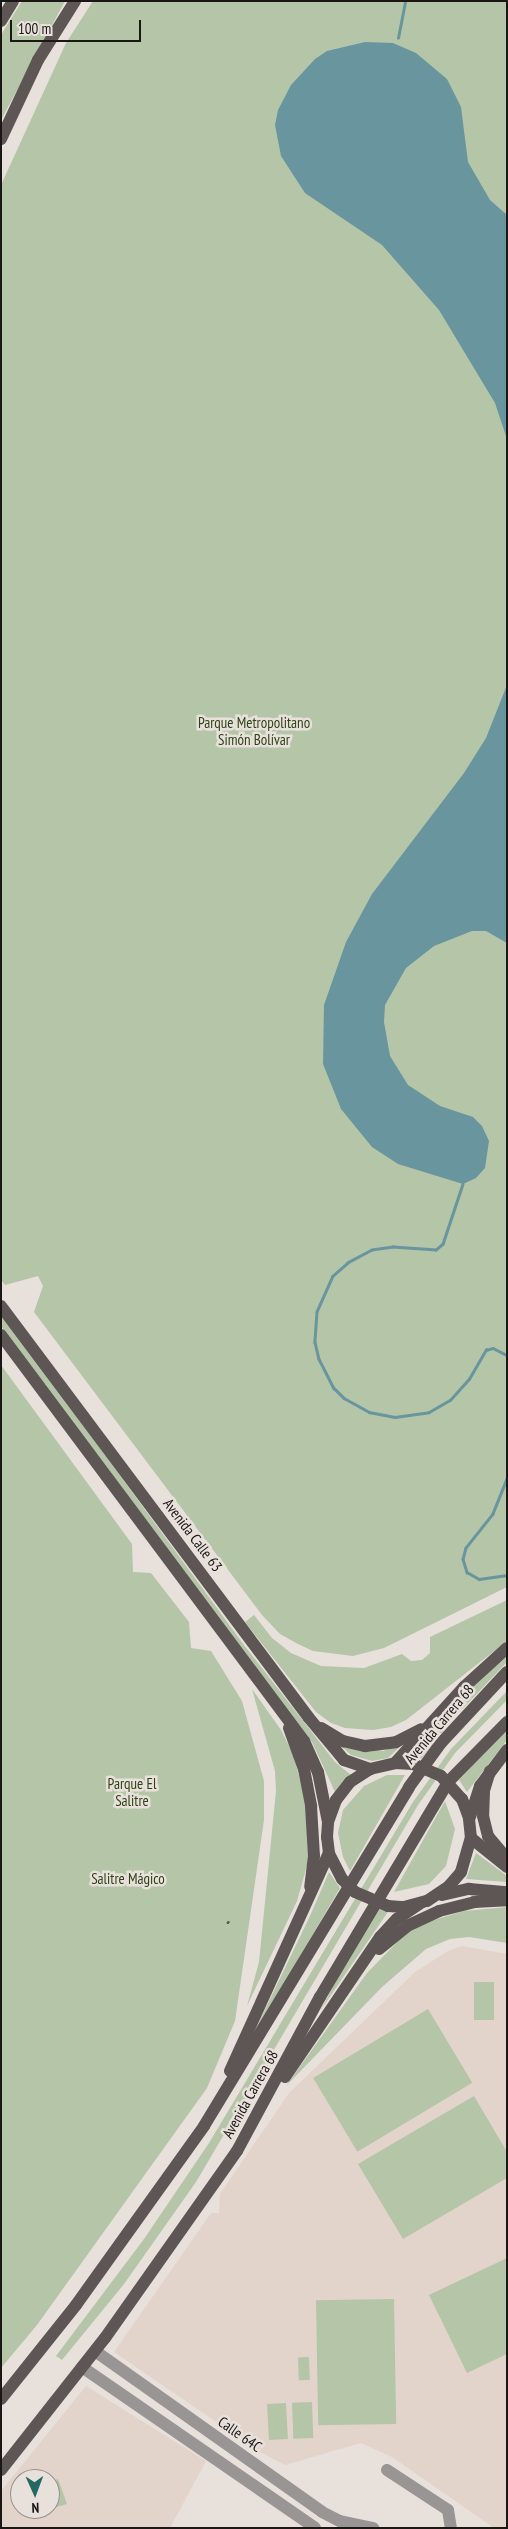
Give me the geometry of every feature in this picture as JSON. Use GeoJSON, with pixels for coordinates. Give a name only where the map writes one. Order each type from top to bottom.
{"type":"FeatureCollection","features":[{"type":"Feature","properties":{"kind":"main road"},"geometry":{"type":"LineString","coordinates":[[1,20],[13,1]]}},
{"type":"Feature","properties":{"kind":"main road"},"geometry":{"type":"LineString","coordinates":[[1,139],[38,60],[75,1]]}},
{"type":"Feature","properties":{"kind":"main road","name":"Avenida Calle 63"},"geometry":{"type":"LineString","coordinates":[[1,1306],[308,1718],[344,1760],[370,1769]]}},
{"type":"Feature","properties":{"kind":"main road"},"geometry":{"type":"LineString","coordinates":[[1,1335],[281,1710],[311,1754],[323,1790],[328,1822],[329,1853],[308,1903],[249,2024],[216,2106]]}},
{"type":"Feature","properties":{"kind":"main road"},"geometry":{"type":"LineString","coordinates":[[76,1435],[90,1426]]}},
{"type":"Feature","properties":{"kind":"main road"},"geometry":{"type":"LineString","coordinates":[[395,1763],[431,1722],[507,1648]]}},
{"type":"Feature","properties":{"kind":"main road","name":"Avenida Carrera 68"},"geometry":{"type":"LineString","coordinates":[[1,2398],[76,2305],[216,2106],[409,1786],[441,1743],[507,1672]]}},
{"type":"Feature","properties":{"kind":"main road"},"geometry":{"type":"LineString","coordinates":[[281,1710],[300,1756],[311,1806],[314,1856],[308,1903]]}},
{"type":"Feature","properties":{"kind":"main road"},"geometry":{"type":"LineString","coordinates":[[308,1718],[343,1741],[365,1746],[396,1742],[431,1722]]}},
{"type":"Feature","properties":{"kind":"main road","name":"Avenida Carrera 68"},"geometry":{"type":"LineString","coordinates":[[1,2470],[95,2351],[251,2128],[320,1997],[448,1782],[507,1722]]}},
{"type":"Feature","properties":{"kind":"main road"},"geometry":{"type":"LineString","coordinates":[[469,1818],[475,1796],[507,1750]]}},
{"type":"Feature","properties":{"kind":"main road"},"geometry":{"type":"LineString","coordinates":[[328,1822],[342,1790],[370,1769],[395,1763],[413,1764],[441,1776],[462,1799],[469,1818],[471,1838],[461,1872],[435,1897]]}},
{"type":"Feature","properties":{"kind":"main road"},"geometry":{"type":"LineString","coordinates":[[490,1772],[484,1792],[483,1816],[488,1836],[507,1859]]}},
{"type":"Feature","properties":{"kind":"main road"},"geometry":{"type":"LineString","coordinates":[[471,1838],[507,1867]]}},
{"type":"Feature","properties":{"kind":"main road"},"geometry":{"type":"LineString","coordinates":[[329,1853],[342,1879],[355,1892],[388,1906],[421,1903]]}},
{"type":"Feature","properties":{"kind":"main road"},"geometry":{"type":"LineString","coordinates":[[251,2128],[388,1928],[421,1903],[435,1897],[469,1889],[507,1892]]}},
{"type":"Feature","properties":{"kind":"main road"},"geometry":{"type":"LineString","coordinates":[[359,1968],[397,1933],[423,1918],[459,1905],[507,1900]]}},
{"type":"Feature","properties":{"kind":"street","name":"Calle 64C"},"geometry":{"type":"LineString","coordinates":[[95,2351],[322,2512],[340,2521],[373,2528]]}},
{"type":"Feature","properties":{"kind":"street"},"geometry":{"type":"LineString","coordinates":[[82,2367],[315,2528]]}},
{"type":"Feature","properties":{"kind":"street"},"geometry":{"type":"LineString","coordinates":[[387,2470],[448,2510],[451,2528]]}},
{"type":"Feature","properties":{"kind":"shaded area"},"geometry":{"type":"Polygon","coordinates":[[[462,1946],[507,1954],[507,2528],[494,2528],[392,2457],[361,2443],[285,2465],[260,2452],[114,2352],[211,2213],[219,2213],[220,2194],[289,2093],[415,1972],[448,1951],[462,1946]]]}},
{"type":"Feature","properties":{"kind":"shaded area"},"geometry":{"type":"Polygon","coordinates":[[[86,2386],[206,2461],[170,2528],[1,2528],[1,2491],[10,2480],[10,2519],[60,2519],[60,2469],[19,2469],[86,2386]]]}},
{"type":"Feature","properties":{"kind":"green space"},"geometry":{"type":"Polygon","coordinates":[[[22,1],[65,1],[1,120],[1,35],[22,1]]]}},
{"type":"Feature","properties":{"kind":"green space","name":"Parque Metropolitano Simón Bolívar"},"geometry":{"type":"Polygon","coordinates":[[[93,1],[507,1],[507,1587],[384,1648],[353,1656],[313,1651],[280,1634],[262,1615],[34,1312],[43,1286],[38,1276],[5,1285],[1,1280],[1,185],[66,43],[93,1]]]}},
{"type":"Feature","properties":{"kind":"green space"},"geometry":{"type":"Polygon","coordinates":[[[1,1313],[244,1645],[335,1762],[351,1775],[335,1792],[312,1742],[1,1326],[1,1313]]]}},
{"type":"Feature","properties":{"kind":"green space","name":"Parque El Salitre"},"geometry":{"type":"Polygon","coordinates":[[[1,1365],[132,1544],[133,1572],[151,1573],[189,1622],[191,1648],[211,1651],[242,1701],[264,1781],[264,1820],[235,2021],[207,2088],[37,2325],[1,2368],[1,1365]]]}},
{"type":"Feature","properties":{"kind":"green space"},"geometry":{"type":"Polygon","coordinates":[[[507,1600],[507,1641],[406,1720],[391,1727],[373,1730],[345,1728],[331,1723],[316,1712],[245,1622],[254,1615],[272,1638],[291,1653],[321,1666],[364,1668],[402,1654],[411,1661],[422,1660],[430,1653],[430,1637],[507,1600]]]}},
{"type":"Feature","properties":{"kind":"green space"},"geometry":{"type":"Polygon","coordinates":[[[507,1657],[507,1662],[451,1721],[421,1759],[408,1758],[483,1676],[507,1657]]]}},
{"type":"Feature","properties":{"kind":"green space"},"geometry":{"type":"Polygon","coordinates":[[[252,1689],[281,1730],[293,1754],[307,1805],[308,1862],[297,1901],[247,2006],[259,1962],[276,1791],[275,1771],[252,1689]]]}},
{"type":"Feature","properties":{"kind":"green space"},"geometry":{"type":"Polygon","coordinates":[[[507,1691],[507,1700],[455,1753],[418,1805],[196,2182],[124,2284],[62,2360],[56,2356],[144,2239],[209,2143],[413,1802],[451,1749],[507,1691]]]}},
{"type":"Feature","properties":{"kind":"green space"},"geometry":{"type":"Polygon","coordinates":[[[507,1729],[507,1740],[467,1792],[459,1780],[507,1729]]]}},
{"type":"Feature","properties":{"kind":"green space"},"geometry":{"type":"Polygon","coordinates":[[[405,1742],[388,1758],[372,1761],[351,1755],[339,1744],[383,1751],[405,1742]]]}},
{"type":"Feature","properties":{"kind":"green space"},"geometry":{"type":"Polygon","coordinates":[[[387,1775],[405,1775],[350,1871],[343,1857],[338,1833],[343,1810],[364,1786],[387,1775]]]}},
{"type":"Feature","properties":{"kind":"green space"},"geometry":{"type":"Polygon","coordinates":[[[445,1801],[455,1829],[446,1866],[429,1884],[394,1892],[445,1801]]]}},
{"type":"Feature","properties":{"kind":"green space"},"geometry":{"type":"Polygon","coordinates":[[[476,1853],[507,1876],[507,1882],[466,1879],[476,1853]]]}},
{"type":"Feature","properties":{"kind":"green space"},"geometry":{"type":"Polygon","coordinates":[[[329,1872],[340,1888],[247,2047],[310,1916],[329,1872]]]}},
{"type":"Feature","properties":{"kind":"green space"},"geometry":{"type":"Polygon","coordinates":[[[379,1907],[390,1909],[320,2011],[369,1921],[379,1907]]]}},
{"type":"Feature","properties":{"kind":"green space"},"geometry":{"type":"Polygon","coordinates":[[[507,1907],[507,1943],[469,1937],[450,1939],[426,1949],[382,1987],[286,2086],[367,1973],[407,1932],[427,1922],[464,1911],[507,1907]]]}},
{"type":"Feature","properties":{"kind":"green space"},"geometry":{"type":"Polygon","coordinates":[[[474,1982],[494,1982],[494,2020],[474,2020],[474,1982]]]}},
{"type":"Feature","properties":{"kind":"green space"},"geometry":{"type":"Polygon","coordinates":[[[428,2009],[472,2083],[357,2152],[313,2078],[428,2009]]]}},
{"type":"Feature","properties":{"kind":"green space"},"geometry":{"type":"Polygon","coordinates":[[[474,2096],[507,2152],[507,2178],[403,2239],[358,2164],[474,2096]]]}},
{"type":"Feature","properties":{"kind":"green space"},"geometry":{"type":"Polygon","coordinates":[[[507,2258],[507,2354],[467,2373],[429,2295],[507,2258]]]}},
{"type":"Feature","properties":{"kind":"green space"},"geometry":{"type":"Polygon","coordinates":[[[394,2299],[396,2424],[318,2425],[316,2300],[394,2299]]]}},
{"type":"Feature","properties":{"kind":"green space"},"geometry":{"type":"Polygon","coordinates":[[[298,2357],[309,2357],[310,2380],[299,2380],[298,2357]]]}},
{"type":"Feature","properties":{"kind":"green space"},"geometry":{"type":"Polygon","coordinates":[[[312,2402],[313,2438],[293,2439],[292,2403],[312,2402]]]}},
{"type":"Feature","properties":{"kind":"green space"},"geometry":{"type":"Polygon","coordinates":[[[286,2403],[288,2439],[269,2440],[267,2404],[286,2403]]]}},
{"type":"Feature","properties":{"kind":"green space"},"geometry":{"type":"Polygon","coordinates":[[[60,2485],[67,2504],[60,2506],[60,2485]]]}},
{"type":"Feature","properties":{"kind":"water"},"geometry":{"type":"Polygon","coordinates":[[[365,42],[393,43],[416,53],[447,79],[461,107],[468,162],[490,200],[507,215],[507,439],[495,403],[439,310],[382,245],[305,193],[281,156],[275,125],[278,110],[291,85],[315,59],[327,51],[365,42]]]}},
{"type":"Feature","properties":{"kind":"water"},"geometry":{"type":"Polygon","coordinates":[[[507,685],[507,943],[486,931],[472,931],[434,946],[406,968],[385,1005],[384,1022],[390,1056],[408,1085],[440,1106],[473,1117],[482,1126],[489,1141],[485,1168],[476,1178],[463,1184],[398,1164],[372,1147],[341,1109],[323,1064],[324,1005],[346,942],[372,894],[464,773],[486,738],[507,685]]]}},
{"type":"Feature","properties":{"kind":"waterway"},"geometry":{"type":"LineString","coordinates":[[398,38],[405,1]]}},
{"type":"Feature","properties":{"kind":"waterway"},"geometry":{"type":"LineString","coordinates":[[463,1184],[443,1244],[436,1250],[393,1247],[372,1250],[348,1263],[333,1276],[317,1312],[315,1342],[319,1359],[334,1388],[344,1398],[369,1412],[395,1417],[429,1412],[450,1400],[469,1379],[486,1350],[493,1348],[507,1355]]}},
{"type":"Feature","properties":{"kind":"waterway"},"geometry":{"type":"LineString","coordinates":[[507,1479],[493,1514],[466,1548],[463,1559],[467,1572],[479,1579],[507,1575]]}},
{"type":"Feature","properties":{"kind":"park label","name":"Salitre Mágico"},"geometry":{"type":"Point","coordinates":[128,1879]}}]}
